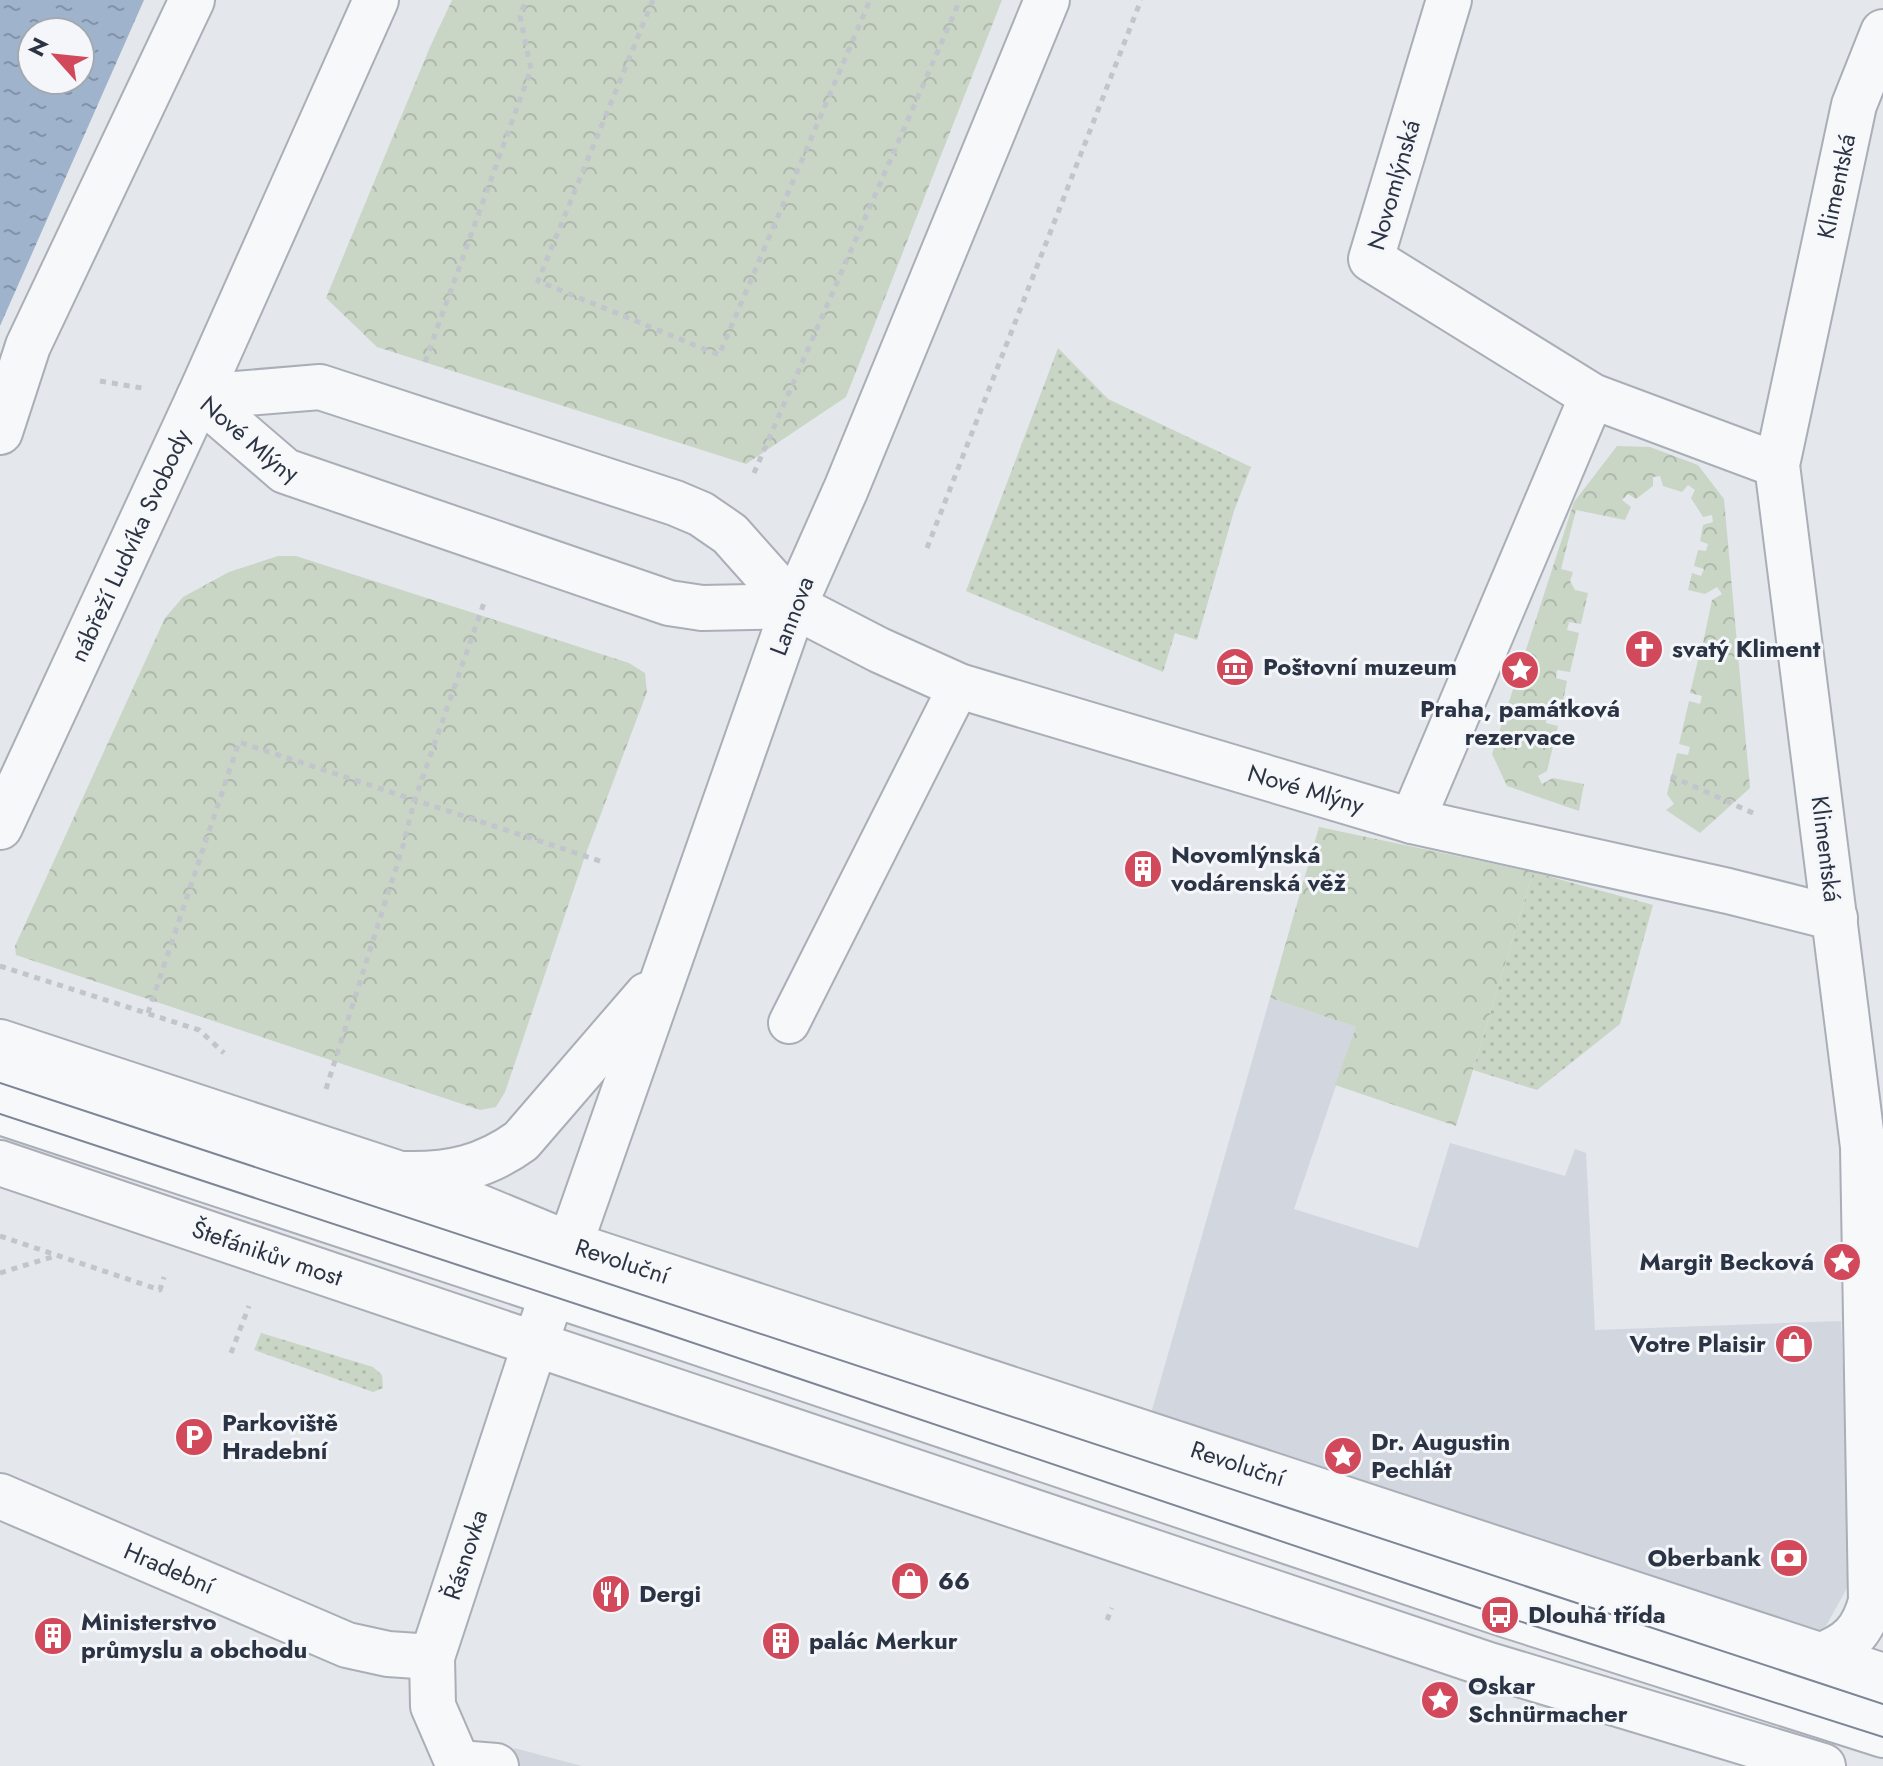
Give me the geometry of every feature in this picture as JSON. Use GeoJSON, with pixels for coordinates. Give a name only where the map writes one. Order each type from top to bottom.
{"type":"FeatureCollection","features":[{"type":"Feature","properties":{"kind":"street"},"geometry":{"type":"LineString","coordinates":[[0,403],[192,0]]}},
{"type":"Feature","properties":{"kind":"street","name":"nábřeží Ludvíka Svobody"},"geometry":{"type":"LineString","coordinates":[[0,827],[199,397],[376,0]]}},
{"type":"Feature","properties":{"kind":"street","name":"Lannova"},"geometry":{"type":"LineString","coordinates":[[561,1270],[794,606],[846,489],[1047,0]]}},
{"type":"Feature","properties":{"kind":"street","name":"Novomlýnská"},"geometry":{"type":"LineString","coordinates":[[1449,0],[1371,259],[1592,396],[1777,465]]}},
{"type":"Feature","properties":{"kind":"street","name":"Klimentská"},"geometry":{"type":"LineString","coordinates":[[1819,1656],[1849,1640],[1866,1621],[1871,1601],[1863,1147],[1777,465],[1854,105],[1883,32]]}},
{"type":"Feature","properties":{"kind":"street"},"geometry":{"type":"LineString","coordinates":[[0,432],[28,346]]}},
{"type":"Feature","properties":{"kind":"street","name":"Nové Mlýny"},"geometry":{"type":"LineString","coordinates":[[199,397],[320,387],[701,514],[730,534],[794,606],[879,650],[959,686],[1412,821],[1728,891],[1835,918]]}},
{"type":"Feature","properties":{"kind":"street"},"geometry":{"type":"LineString","coordinates":[[1412,821],[1592,396]]}},
{"type":"Feature","properties":{"kind":"street","name":"Nové Mlýny"},"geometry":{"type":"LineString","coordinates":[[199,397],[285,471],[669,603],[702,608],[794,606]]}},
{"type":"Feature","properties":{"kind":"street"},"geometry":{"type":"LineString","coordinates":[[0,1042],[162,1133],[397,1173],[435,1174],[469,1169],[501,1155],[521,1141],[664,974]]}},
{"type":"Feature","properties":{"kind":"street","name":"Štefánikův most"},"geometry":{"type":"LineString","coordinates":[[0,1163],[535,1344]]}},
{"type":"Feature","properties":{"kind":"street","name":"Revoluční"},"geometry":{"type":"LineString","coordinates":[[397,1173],[561,1270],[1883,1676]]}},
{"type":"Feature","properties":{"kind":"street"},"geometry":{"type":"LineString","coordinates":[[561,1270],[535,1344],[1489,1665],[1823,1766]]}},
{"type":"Feature","properties":{"kind":"street","name":"Řásnovka"},"geometry":{"type":"LineString","coordinates":[[472,1765],[433,1706],[432,1657],[535,1344]]}},
{"type":"Feature","properties":{"kind":"street","name":"Hradební"},"geometry":{"type":"LineString","coordinates":[[0,1496],[347,1645],[388,1654],[432,1657]]}},
{"type":"Feature","properties":{"kind":"lane"},"geometry":{"type":"LineString","coordinates":[[789,1023],[959,686]]}},
{"type":"Feature","properties":{"kind":"lane"},"geometry":{"type":"LineString","coordinates":[[0,1083],[162,1133],[561,1270],[1500,1615],[1883,1737]]}},
{"type":"Feature","properties":{"kind":"lane"},"geometry":{"type":"LineString","coordinates":[[0,1114],[162,1133],[262,1170],[561,1270],[1883,1704]]}},
{"type":"Feature","properties":{"kind":"lane"},"geometry":{"type":"LineString","coordinates":[[262,1170],[397,1173]]}},
{"type":"Feature","properties":{"kind":"path"},"geometry":{"type":"LineString","coordinates":[[423,369],[531,69],[520,16],[526,0]]}},
{"type":"Feature","properties":{"kind":"path"},"geometry":{"type":"LineString","coordinates":[[653,0],[538,281],[719,355],[870,0]]}},
{"type":"Feature","properties":{"kind":"path"},"geometry":{"type":"LineString","coordinates":[[754,473],[960,0]]}},
{"type":"Feature","properties":{"kind":"path"},"geometry":{"type":"LineString","coordinates":[[927,548],[1141,0]]}},
{"type":"Feature","properties":{"kind":"path"},"geometry":{"type":"LineString","coordinates":[[325,1089],[403,846],[414,802],[485,599]]}},
{"type":"Feature","properties":{"kind":"path"},"geometry":{"type":"LineString","coordinates":[[148,1013],[239,742],[603,862]]}},
{"type":"Feature","properties":{"kind":"path"},"geometry":{"type":"LineString","coordinates":[[1671,776],[1755,814]]}},
{"type":"Feature","properties":{"kind":"path"},"geometry":{"type":"LineString","coordinates":[[1747,821],[1755,814],[1758,802]]}},
{"type":"Feature","properties":{"kind":"path"},"geometry":{"type":"LineString","coordinates":[[0,966],[199,1030],[232,1061]]}},
{"type":"Feature","properties":{"kind":"path"},"geometry":{"type":"LineString","coordinates":[[0,1236],[160,1290],[168,1265]]}},
{"type":"Feature","properties":{"kind":"path"},"geometry":{"type":"LineString","coordinates":[[0,1273],[55,1256]]}},
{"type":"Feature","properties":{"kind":"path"},"geometry":{"type":"LineString","coordinates":[[231,1353],[253,1293]]}},
{"type":"Feature","properties":{"kind":"path"},"geometry":{"type":"LineString","coordinates":[[1107,1620],[1112,1608]]}},
{"type":"Feature","properties":{"kind":"shaded area"},"geometry":{"type":"Polygon","coordinates":[[[1270,998],[1356,1027],[1294,1209],[1418,1248],[1450,1143],[1565,1176],[1575,1149],[1586,1153],[1595,1330],[1841,1321],[1852,1579],[1820,1637],[1148,1424],[1270,998]]]}},
{"type":"Feature","properties":{"kind":"shaded area"},"geometry":{"type":"Polygon","coordinates":[[[514,1748],[582,1766],[511,1766],[514,1748]]]}},
{"type":"Feature","properties":{"kind":"green space"},"geometry":{"type":"Polygon","coordinates":[[[452,0],[1002,0],[846,397],[746,464],[377,347],[326,298],[452,0]]]}},
{"type":"Feature","properties":{"kind":"green space"},"geometry":{"type":"Polygon","coordinates":[[[1058,348],[1108,399],[1251,467],[1234,511],[1197,640],[1175,633],[1163,672],[966,591],[1058,348]]]}},
{"type":"Feature","properties":{"kind":"green space"},"geometry":{"type":"Polygon","coordinates":[[[1617,446],[1650,447],[1698,465],[1724,499],[1750,788],[1700,833],[1666,810],[1674,804],[1667,794],[1677,753],[1688,755],[1690,747],[1679,744],[1689,701],[1700,704],[1702,696],[1690,693],[1700,652],[1711,654],[1713,646],[1703,643],[1712,600],[1722,594],[1717,587],[1705,594],[1688,590],[1692,573],[1701,576],[1704,569],[1694,566],[1698,550],[1706,551],[1708,544],[1700,541],[1703,525],[1713,522],[1712,515],[1703,517],[1691,498],[1695,490],[1688,485],[1682,492],[1663,486],[1660,476],[1653,477],[1653,486],[1636,499],[1628,494],[1622,500],[1631,507],[1625,520],[1576,510],[1561,569],[1573,572],[1570,581],[1575,590],[1588,593],[1581,624],[1569,622],[1567,630],[1579,633],[1570,672],[1557,670],[1556,678],[1567,681],[1560,717],[1547,714],[1546,723],[1558,726],[1547,771],[1538,776],[1542,784],[1553,778],[1584,784],[1579,811],[1507,786],[1492,754],[1574,502],[1617,446]]]}},
{"type":"Feature","properties":{"kind":"green space"},"geometry":{"type":"Polygon","coordinates":[[[278,556],[296,556],[629,663],[645,673],[647,692],[585,856],[505,1092],[496,1107],[480,1110],[16,955],[15,946],[165,618],[183,597],[229,572],[278,556]]]}},
{"type":"Feature","properties":{"kind":"green space"},"geometry":{"type":"Polygon","coordinates":[[[1319,827],[1533,872],[1456,1126],[1335,1085],[1356,1027],[1270,998],[1319,827]]]}},
{"type":"Feature","properties":{"kind":"green space"},"geometry":{"type":"Polygon","coordinates":[[[1533,872],[1653,905],[1620,1024],[1537,1090],[1473,1070],[1533,872]]]}},
{"type":"Feature","properties":{"kind":"green space"},"geometry":{"type":"Polygon","coordinates":[[[261,1333],[373,1367],[382,1375],[383,1388],[373,1392],[254,1350],[261,1333]]]}},
{"type":"Feature","properties":{"kind":"water"},"geometry":{"type":"Polygon","coordinates":[[[0,0],[144,0],[0,326],[0,0]]]}},
{"type":"Feature","properties":{"kind":"tram line"},"geometry":{"type":"LineString","coordinates":[[0,1083],[1883,1704]]}},
{"type":"Feature","properties":{"kind":"tram line"},"geometry":{"type":"LineString","coordinates":[[0,1114],[649,1328],[1500,1615],[1883,1737]]}},
{"type":"Feature","properties":{"kind":"place","name":"svatý Kliment"},"geometry":{"type":"Point","coordinates":[1644,649]}},
{"type":"Feature","properties":{"kind":"place","name":"Poštovní muzeum"},"geometry":{"type":"Point","coordinates":[1235,667]}},
{"type":"Feature","properties":{"kind":"place","name":"Praha, památková rezervace"},"geometry":{"type":"Point","coordinates":[1520,670]}},
{"type":"Feature","properties":{"kind":"place","name":"Novomlýnská vodárenská věž"},"geometry":{"type":"Point","coordinates":[1143,869]}},
{"type":"Feature","properties":{"kind":"place","name":"Margit Becková"},"geometry":{"type":"Point","coordinates":[1842,1262]}},
{"type":"Feature","properties":{"kind":"place","name":"Votre Plaisir"},"geometry":{"type":"Point","coordinates":[1794,1344]}},
{"type":"Feature","properties":{"kind":"place","name":"Parkoviště Hradební"},"geometry":{"type":"Point","coordinates":[194,1437]}},
{"type":"Feature","properties":{"kind":"place","name":"Dr. Augustin Pechlát"},"geometry":{"type":"Point","coordinates":[1343,1456]}},
{"type":"Feature","properties":{"kind":"place","name":"Oberbank"},"geometry":{"type":"Point","coordinates":[1789,1558]}},
{"type":"Feature","properties":{"kind":"place","name":"66"},"geometry":{"type":"Point","coordinates":[910,1581]}},
{"type":"Feature","properties":{"kind":"place","name":"Dergi"},"geometry":{"type":"Point","coordinates":[611,1594]}},
{"type":"Feature","properties":{"kind":"place","name":"Dlouhá třída"},"geometry":{"type":"Point","coordinates":[1500,1615]}},
{"type":"Feature","properties":{"kind":"place","name":"Ministerstvo průmyslu a obchodu"},"geometry":{"type":"Point","coordinates":[53,1636]}},
{"type":"Feature","properties":{"kind":"place","name":"palác Merkur"},"geometry":{"type":"Point","coordinates":[781,1641]}},
{"type":"Feature","properties":{"kind":"place","name":"Oskar Schnürmacher"},"geometry":{"type":"Point","coordinates":[1440,1700]}}]}
